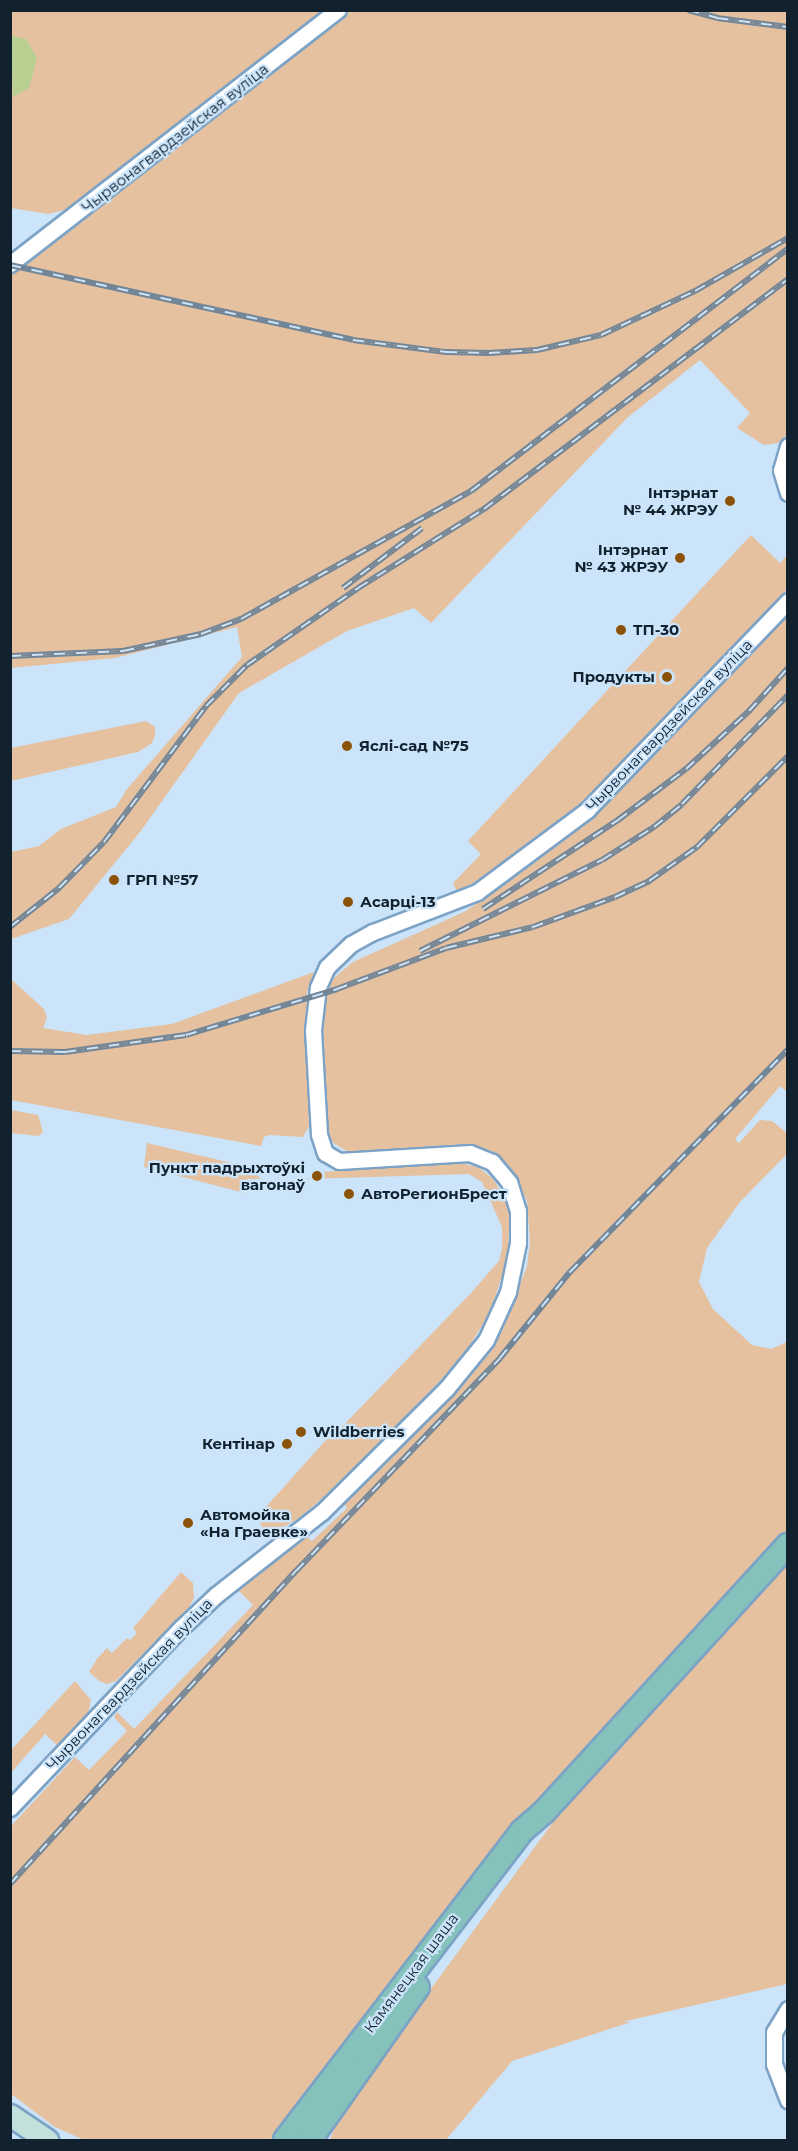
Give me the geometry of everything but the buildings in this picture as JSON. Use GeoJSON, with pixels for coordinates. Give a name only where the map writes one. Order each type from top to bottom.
{"type":"FeatureCollection","features":[{"type":"Feature","properties":{"kind":"main road","name":"Камянецкая шаша"},"geometry":{"type":"LineString","coordinates":[[285,2140],[431,1944],[522,1831],[544,1812],[788,1545]]}},
{"type":"Feature","properties":{"kind":"main road","name":"Камянецкая шаша"},"geometry":{"type":"LineString","coordinates":[[310,2140],[441,1955],[530,1839],[544,1812]]}},
{"type":"Feature","properties":{"kind":"main road"},"geometry":{"type":"LineString","coordinates":[[10,2115],[47,2140]]}},
{"type":"Feature","properties":{"kind":"main road"},"geometry":{"type":"LineString","coordinates":[[10,2127],[28,2140]]}},
{"type":"Feature","properties":{"kind":"street","name":"Чырвонагвардзейская вуліца"},"geometry":{"type":"LineString","coordinates":[[10,264],[339,10]]}},
{"type":"Feature","properties":{"kind":"street"},"geometry":{"type":"LineString","coordinates":[[788,446],[781,470],[788,493]]}},
{"type":"Feature","properties":{"kind":"street","name":"Чырвонагвардзейская вуліца"},"geometry":{"type":"LineString","coordinates":[[10,1808],[181,1628],[216,1595],[322,1512],[446,1389],[486,1340],[508,1292],[518,1243],[518,1211],[508,1182],[492,1162],[470,1154],[339,1161],[325,1153],[319,1134],[313,1030],[318,987],[327,967],[351,944],[373,932],[477,892],[587,810],[788,601]]}},
{"type":"Feature","properties":{"kind":"street"},"geometry":{"type":"LineString","coordinates":[[788,2009],[774,2032],[774,2064],[788,2100]]}},
{"type":"Feature","properties":{"kind":"shaded area"},"geometry":{"type":"Polygon","coordinates":[[[11,11],[327,11],[72,208],[48,214],[11,208],[11,11]]]}},
{"type":"Feature","properties":{"kind":"shaded area"},"geometry":{"type":"Polygon","coordinates":[[[351,11],[787,11],[787,435],[778,443],[764,445],[737,428],[750,413],[700,360],[627,418],[431,623],[414,608],[347,631],[239,693],[140,832],[69,919],[11,939],[11,852],[39,846],[61,829],[116,807],[127,789],[242,657],[237,627],[115,658],[11,668],[11,275],[351,11]]]}},
{"type":"Feature","properties":{"kind":"shaded area"},"geometry":{"type":"Polygon","coordinates":[[[10,35],[26,39],[37,58],[29,88],[13,97],[10,35]]]}},
{"type":"Feature","properties":{"kind":"shaded area"},"geometry":{"type":"Polygon","coordinates":[[[751,535],[780,563],[787,555],[787,588],[783,595],[589,797],[496,870],[457,892],[453,883],[481,854],[468,841],[751,535]]]}},
{"type":"Feature","properties":{"kind":"shaded area"},"geometry":{"type":"Polygon","coordinates":[[[787,616],[787,1092],[780,1086],[735,1139],[739,1143],[760,1120],[772,1121],[787,1133],[787,1154],[740,1202],[707,1248],[699,1282],[713,1309],[752,1345],[771,1349],[787,1342],[787,1531],[526,1815],[270,2140],[84,2140],[55,2127],[11,2094],[11,1826],[75,1757],[89,1770],[127,1731],[114,1717],[117,1712],[134,1729],[253,1605],[236,1588],[307,1537],[312,1541],[347,1508],[344,1504],[462,1387],[503,1329],[527,1266],[530,1242],[527,1201],[512,1171],[491,1151],[466,1144],[348,1152],[332,1142],[327,1126],[321,1026],[329,982],[353,962],[466,911],[582,825],[629,782],[787,616]]]}},
{"type":"Feature","properties":{"kind":"shaded area"},"geometry":{"type":"Polygon","coordinates":[[[146,721],[155,727],[155,736],[152,743],[138,752],[11,781],[11,748],[146,721]]]}},
{"type":"Feature","properties":{"kind":"shaded area"},"geometry":{"type":"Polygon","coordinates":[[[314,972],[307,992],[309,1126],[303,1137],[269,1135],[264,1137],[261,1146],[11,1100],[11,979],[44,1009],[47,1018],[43,1028],[87,1035],[172,1024],[314,972]]]}},
{"type":"Feature","properties":{"kind":"shaded area"},"geometry":{"type":"Polygon","coordinates":[[[11,1110],[38,1115],[43,1132],[39,1136],[11,1133],[11,1110]]]}},
{"type":"Feature","properties":{"kind":"shaded area"},"geometry":{"type":"Polygon","coordinates":[[[147,1143],[249,1167],[261,1179],[247,1179],[245,1193],[144,1167],[147,1143]]]}},
{"type":"Feature","properties":{"kind":"shaded area"},"geometry":{"type":"Polygon","coordinates":[[[460,1163],[478,1167],[492,1178],[503,1194],[510,1216],[507,1261],[489,1315],[466,1351],[432,1390],[328,1493],[298,1519],[276,1531],[265,1532],[259,1521],[265,1508],[333,1432],[336,1433],[471,1293],[499,1261],[502,1248],[502,1227],[482,1182],[469,1174],[306,1179],[322,1172],[460,1163]]]}},
{"type":"Feature","properties":{"kind":"shaded area"},"geometry":{"type":"Polygon","coordinates":[[[787,1559],[787,1984],[622,2022],[631,2022],[512,2061],[446,2140],[330,2140],[340,2113],[567,1803],[787,1559]]]}},
{"type":"Feature","properties":{"kind":"shaded area"},"geometry":{"type":"Polygon","coordinates":[[[181,1572],[193,1583],[194,1598],[188,1609],[116,1681],[107,1684],[99,1681],[89,1672],[97,1659],[107,1648],[112,1653],[127,1638],[130,1640],[137,1633],[133,1628],[181,1572]]]}},
{"type":"Feature","properties":{"kind":"shaded area"},"geometry":{"type":"Polygon","coordinates":[[[75,1681],[91,1700],[88,1713],[58,1746],[45,1734],[11,1773],[11,1750],[75,1681]]]}},
{"type":"Feature","properties":{"kind":"railway"},"geometry":{"type":"LineString","coordinates":[[688,10],[717,18],[788,27]]}},
{"type":"Feature","properties":{"kind":"railway"},"geometry":{"type":"LineString","coordinates":[[10,265],[353,340],[446,352],[489,353],[537,350],[601,335],[695,291],[788,238]]}},
{"type":"Feature","properties":{"kind":"railway"},"geometry":{"type":"LineString","coordinates":[[10,656],[123,651],[201,634],[241,619],[471,491],[788,249]]}},
{"type":"Feature","properties":{"kind":"railway"},"geometry":{"type":"LineString","coordinates":[[10,927],[59,888],[104,842],[206,706],[247,665],[358,588],[484,509],[788,279]]}},
{"type":"Feature","properties":{"kind":"railway"},"geometry":{"type":"LineString","coordinates":[[343,588],[422,528]]}},
{"type":"Feature","properties":{"kind":"railway"},"geometry":{"type":"LineString","coordinates":[[483,909],[618,820],[686,769],[749,711],[788,668]]}},
{"type":"Feature","properties":{"kind":"railway"},"geometry":{"type":"LineString","coordinates":[[420,951],[602,860],[654,827],[682,804],[788,695]]}},
{"type":"Feature","properties":{"kind":"railway"},"geometry":{"type":"LineString","coordinates":[[10,1051],[65,1052],[186,1035],[337,989],[446,948],[533,927],[615,897],[649,881],[697,847],[788,756]]}},
{"type":"Feature","properties":{"kind":"railway"},"geometry":{"type":"LineString","coordinates":[[10,1884],[296,1571],[500,1358],[570,1272],[788,1049]]}},
{"type":"Feature","properties":{"kind":"place","name":"Інтэрнат № 44 ЖРЭУ"},"geometry":{"type":"Point","coordinates":[730,501]}},
{"type":"Feature","properties":{"kind":"place","name":"Інтэрнат № 43 ЖРЭУ"},"geometry":{"type":"Point","coordinates":[680,558]}},
{"type":"Feature","properties":{"kind":"place","name":"ТП-30"},"geometry":{"type":"Point","coordinates":[621,630]}},
{"type":"Feature","properties":{"kind":"place","name":"Продукты"},"geometry":{"type":"Point","coordinates":[667,677]}},
{"type":"Feature","properties":{"kind":"place","name":"Яслі-сад №75"},"geometry":{"type":"Point","coordinates":[347,746]}},
{"type":"Feature","properties":{"kind":"place","name":"ГРП №57"},"geometry":{"type":"Point","coordinates":[114,880]}},
{"type":"Feature","properties":{"kind":"place","name":"Асарці-13"},"geometry":{"type":"Point","coordinates":[348,902]}},
{"type":"Feature","properties":{"kind":"place","name":"Пункт падрыхтоўкі вагонаў"},"geometry":{"type":"Point","coordinates":[317,1176]}},
{"type":"Feature","properties":{"kind":"place","name":"АвтоРегионБрест"},"geometry":{"type":"Point","coordinates":[349,1194]}},
{"type":"Feature","properties":{"kind":"place","name":"Wildberries"},"geometry":{"type":"Point","coordinates":[301,1432]}},
{"type":"Feature","properties":{"kind":"place","name":"Кентінар"},"geometry":{"type":"Point","coordinates":[287,1444]}},
{"type":"Feature","properties":{"kind":"place","name":"Автомойка «На Граевке»"},"geometry":{"type":"Point","coordinates":[188,1523]}}]}
